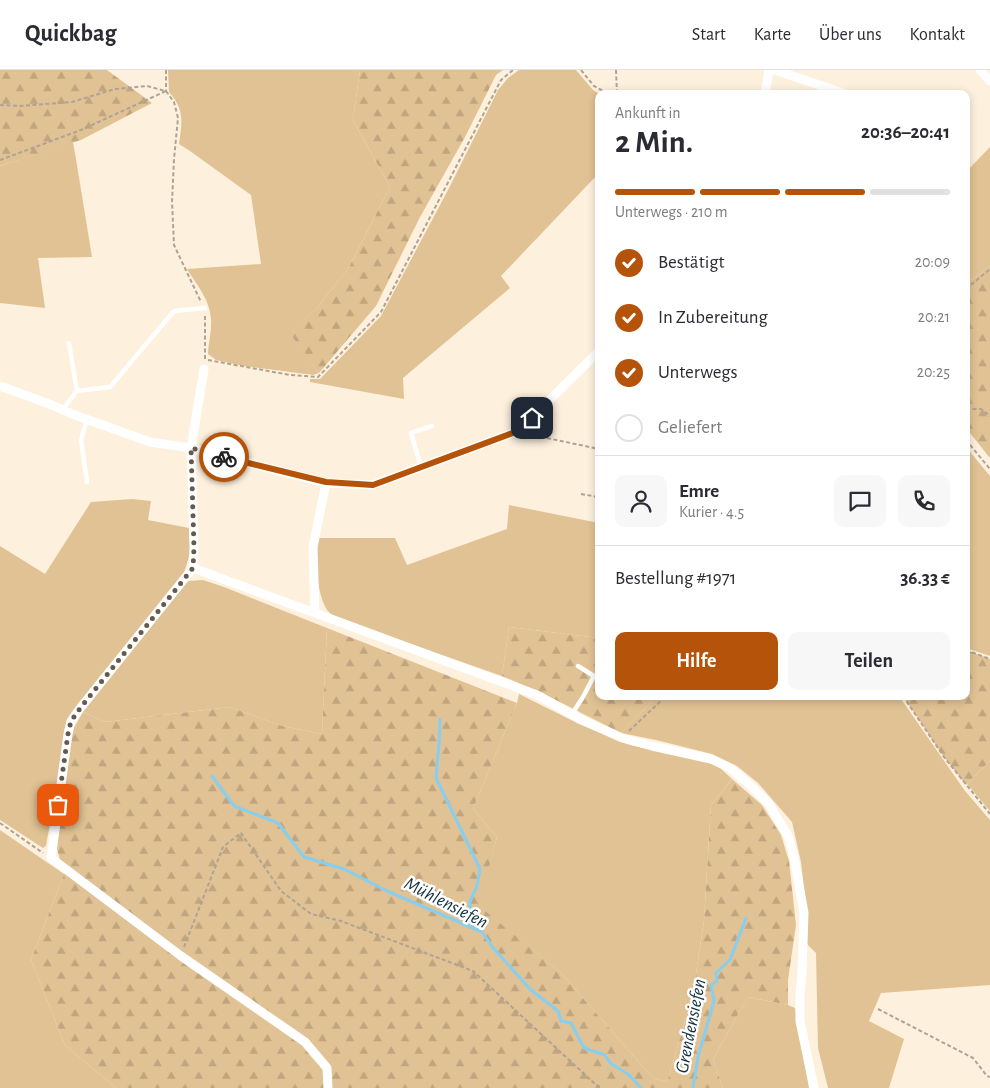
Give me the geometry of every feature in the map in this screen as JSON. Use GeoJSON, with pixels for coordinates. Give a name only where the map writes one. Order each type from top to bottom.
{"type":"FeatureCollection","features":[{"type":"Feature","properties":{"kind":"street"},"geometry":{"type":"LineString","coordinates":[[766,90],[769,70]]}},
{"type":"Feature","properties":{"kind":"street"},"geometry":{"type":"LineString","coordinates":[[775,70],[834,90]]}},
{"type":"Feature","properties":{"kind":"street"},"geometry":{"type":"LineString","coordinates":[[980,70],[990,81]]}},
{"type":"Feature","properties":{"kind":"street"},"geometry":{"type":"LineString","coordinates":[[0,386],[150,442],[191,448],[326,482],[373,485],[518,431],[595,355]]}},
{"type":"Feature","properties":{"kind":"street"},"geometry":{"type":"LineString","coordinates":[[204,369],[191,448],[193,568],[71,721],[52,858],[181,956],[305,1042],[327,1068],[328,1088]]}},
{"type":"Feature","properties":{"kind":"street"},"geometry":{"type":"LineString","coordinates":[[315,613],[312,547],[326,482]]}},
{"type":"Feature","properties":{"kind":"street"},"geometry":{"type":"LineString","coordinates":[[193,568],[537,695],[584,722],[622,738],[711,758],[730,768],[769,804],[788,836],[794,857],[804,913],[800,1021],[814,1088]]}},
{"type":"Feature","properties":{"kind":"lane"},"geometry":{"type":"LineString","coordinates":[[63,409],[77,391],[110,387],[174,311],[205,308]]}},
{"type":"Feature","properties":{"kind":"lane"},"geometry":{"type":"LineString","coordinates":[[69,343],[77,391]]}},
{"type":"Feature","properties":{"kind":"lane"},"geometry":{"type":"LineString","coordinates":[[87,420],[81,440],[87,482]]}},
{"type":"Feature","properties":{"kind":"lane"},"geometry":{"type":"LineString","coordinates":[[420,467],[411,433],[432,426]]}},
{"type":"Feature","properties":{"kind":"lane"},"geometry":{"type":"LineString","coordinates":[[572,714],[594,676],[578,666]]}},
{"type":"Feature","properties":{"kind":"path"},"geometry":{"type":"LineString","coordinates":[[166,70],[166,91],[174,102],[178,118],[172,193],[174,245],[205,308],[206,359],[204,369]]}},
{"type":"Feature","properties":{"kind":"path"},"geometry":{"type":"LineString","coordinates":[[206,359],[290,375],[318,378],[381,312],[501,80],[513,70]]}},
{"type":"Feature","properties":{"kind":"path"},"geometry":{"type":"LineString","coordinates":[[581,70],[594,86],[602,90]]}},
{"type":"Feature","properties":{"kind":"path"},"geometry":{"type":"LineString","coordinates":[[616,70],[617,90]]}},
{"type":"Feature","properties":{"kind":"path"},"geometry":{"type":"LineString","coordinates":[[0,105],[21,106],[72,102],[115,89],[147,86],[166,91]]}},
{"type":"Feature","properties":{"kind":"path"},"geometry":{"type":"LineString","coordinates":[[0,160],[81,130],[166,91]]}},
{"type":"Feature","properties":{"kind":"path"},"geometry":{"type":"LineString","coordinates":[[970,286],[990,269]]}},
{"type":"Feature","properties":{"kind":"path"},"geometry":{"type":"LineString","coordinates":[[970,409],[982,409],[990,416]]}},
{"type":"Feature","properties":{"kind":"path"},"geometry":{"type":"LineString","coordinates":[[518,431],[595,448]]}},
{"type":"Feature","properties":{"kind":"path"},"geometry":{"type":"LineString","coordinates":[[970,445],[990,470]]}},
{"type":"Feature","properties":{"kind":"path"},"geometry":{"type":"LineString","coordinates":[[581,494],[595,496]]}},
{"type":"Feature","properties":{"kind":"path"},"geometry":{"type":"LineString","coordinates":[[970,652],[990,659]]}},
{"type":"Feature","properties":{"kind":"path"},"geometry":{"type":"LineString","coordinates":[[622,738],[662,700]]}},
{"type":"Feature","properties":{"kind":"path"},"geometry":{"type":"LineString","coordinates":[[906,700],[944,757],[990,814]]}},
{"type":"Feature","properties":{"kind":"path"},"geometry":{"type":"LineString","coordinates":[[0,824],[52,858]]}},
{"type":"Feature","properties":{"kind":"path"},"geometry":{"type":"LineString","coordinates":[[181,956],[223,847],[241,833],[281,891],[311,914],[341,921],[472,971],[601,1088]]}},
{"type":"Feature","properties":{"kind":"path"},"geometry":{"type":"LineString","coordinates":[[878,1010],[973,1058],[986,1076],[990,1077]]}},
{"type":"Feature","properties":{"kind":"green space"},"geometry":{"type":"Polygon","coordinates":[[[0,70],[107,70],[152,103],[81,140],[0,166],[0,70]]]}},
{"type":"Feature","properties":{"kind":"green space"},"geometry":{"type":"Polygon","coordinates":[[[168,70],[360,70],[353,120],[390,187],[349,267],[318,307],[290,332],[319,373],[313,375],[244,366],[216,360],[208,354],[211,326],[210,310],[204,296],[187,269],[261,264],[251,195],[179,144],[181,116],[178,105],[169,92],[168,70]]]}},
{"type":"Feature","properties":{"kind":"green space"},"geometry":{"type":"Polygon","coordinates":[[[360,70],[503,70],[496,75],[465,137],[419,219],[376,306],[319,373],[289,332],[318,307],[349,267],[390,187],[353,120],[360,70]]]}},
{"type":"Feature","properties":{"kind":"green space"},"geometry":{"type":"Polygon","coordinates":[[[519,70],[576,70],[595,91],[595,177],[501,276],[510,288],[403,378],[404,399],[310,382],[310,379],[320,379],[381,316],[448,190],[498,90],[508,78],[519,70]]]}},
{"type":"Feature","properties":{"kind":"green space"},"geometry":{"type":"Polygon","coordinates":[[[73,142],[92,257],[38,258],[45,308],[0,303],[0,166],[73,142]]]}},
{"type":"Feature","properties":{"kind":"green space"},"geometry":{"type":"Polygon","coordinates":[[[990,147],[990,267],[970,281],[970,168],[990,147]]]}},
{"type":"Feature","properties":{"kind":"green space"},"geometry":{"type":"Polygon","coordinates":[[[990,267],[990,458],[970,433],[970,281],[990,267]]]}},
{"type":"Feature","properties":{"kind":"green space"},"geometry":{"type":"Polygon","coordinates":[[[970,452],[990,476],[990,656],[970,649],[970,452]]]}},
{"type":"Feature","properties":{"kind":"green space"},"geometry":{"type":"Polygon","coordinates":[[[132,499],[151,501],[148,520],[189,528],[191,550],[184,573],[67,726],[46,846],[43,848],[0,820],[0,546],[45,574],[91,502],[132,499]]]}},
{"type":"Feature","properties":{"kind":"green space"},"geometry":{"type":"Polygon","coordinates":[[[509,505],[595,522],[595,638],[509,627],[502,676],[336,618],[327,610],[323,603],[317,575],[318,538],[395,538],[407,565],[507,529],[509,505]]]}},
{"type":"Feature","properties":{"kind":"green space"},"geometry":{"type":"Polygon","coordinates":[[[203,580],[327,628],[322,734],[282,726],[230,707],[105,722],[83,712],[187,581],[203,580]]]}},
{"type":"Feature","properties":{"kind":"green space"},"geometry":{"type":"Polygon","coordinates":[[[509,627],[595,638],[595,700],[653,700],[621,733],[544,694],[502,676],[509,627]]]}},
{"type":"Feature","properties":{"kind":"green space"},"geometry":{"type":"Polygon","coordinates":[[[327,628],[517,703],[473,809],[497,837],[479,906],[560,972],[653,1078],[667,1082],[693,994],[704,920],[711,805],[732,779],[762,805],[781,835],[789,861],[796,925],[788,980],[788,1005],[748,997],[713,1059],[723,1088],[116,1088],[65,1045],[31,960],[64,874],[57,849],[72,731],[83,712],[105,722],[230,707],[282,726],[322,734],[327,628]]]}},
{"type":"Feature","properties":{"kind":"green space"},"geometry":{"type":"Polygon","coordinates":[[[970,652],[990,659],[990,761],[966,785],[944,757],[906,700],[970,700],[970,652]]]}},
{"type":"Feature","properties":{"kind":"green space"},"geometry":{"type":"Polygon","coordinates":[[[519,694],[579,724],[630,745],[694,758],[718,766],[732,779],[711,805],[704,920],[693,994],[667,1082],[653,1078],[560,972],[478,906],[497,837],[473,809],[519,694]]]}},
{"type":"Feature","properties":{"kind":"green space"},"geometry":{"type":"Polygon","coordinates":[[[653,700],[902,700],[965,791],[990,820],[990,985],[881,993],[869,1021],[904,1039],[889,1088],[828,1088],[818,1048],[816,953],[807,944],[807,913],[801,862],[792,822],[758,783],[737,766],[712,754],[621,733],[653,700]]]}},
{"type":"Feature","properties":{"kind":"green space"},"geometry":{"type":"Polygon","coordinates":[[[990,761],[990,811],[967,784],[990,761]]]}},
{"type":"Feature","properties":{"kind":"green space"},"geometry":{"type":"Polygon","coordinates":[[[0,830],[64,874],[31,960],[65,1045],[116,1088],[0,1088],[0,830]]]}},
{"type":"Feature","properties":{"kind":"green space"},"geometry":{"type":"Polygon","coordinates":[[[748,997],[795,1008],[809,1088],[723,1088],[713,1059],[748,997]]]}},
{"type":"Feature","properties":{"kind":"waterway"},"geometry":{"type":"LineString","coordinates":[[440,719],[436,778],[480,869],[477,886],[470,901],[469,926]]}},
{"type":"Feature","properties":{"kind":"waterway","name":"Mühlensiefen"},"geometry":{"type":"LineString","coordinates":[[212,776],[234,806],[278,823],[304,857],[344,869],[387,891],[482,932],[494,949],[531,990],[558,1011],[561,1021],[571,1023],[584,1048],[605,1055],[610,1063],[628,1074],[641,1088]]}},
{"type":"Feature","properties":{"kind":"waterway","name":"Grendensiefen"},"geometry":{"type":"LineString","coordinates":[[693,1088],[698,1057],[714,1001],[711,985],[717,981],[716,973],[730,960],[746,918]]}},
{"type":"Feature","properties":{"kind":"way so far"},"geometry":{"type":"LineString","coordinates":[[58,805],[71,721],[193,568],[191,448],[224,457]]}},
{"type":"Feature","properties":{"kind":"route"},"geometry":{"type":"LineString","coordinates":[[224,457],[326,482],[373,485],[518,431],[532,418]]}}]}
